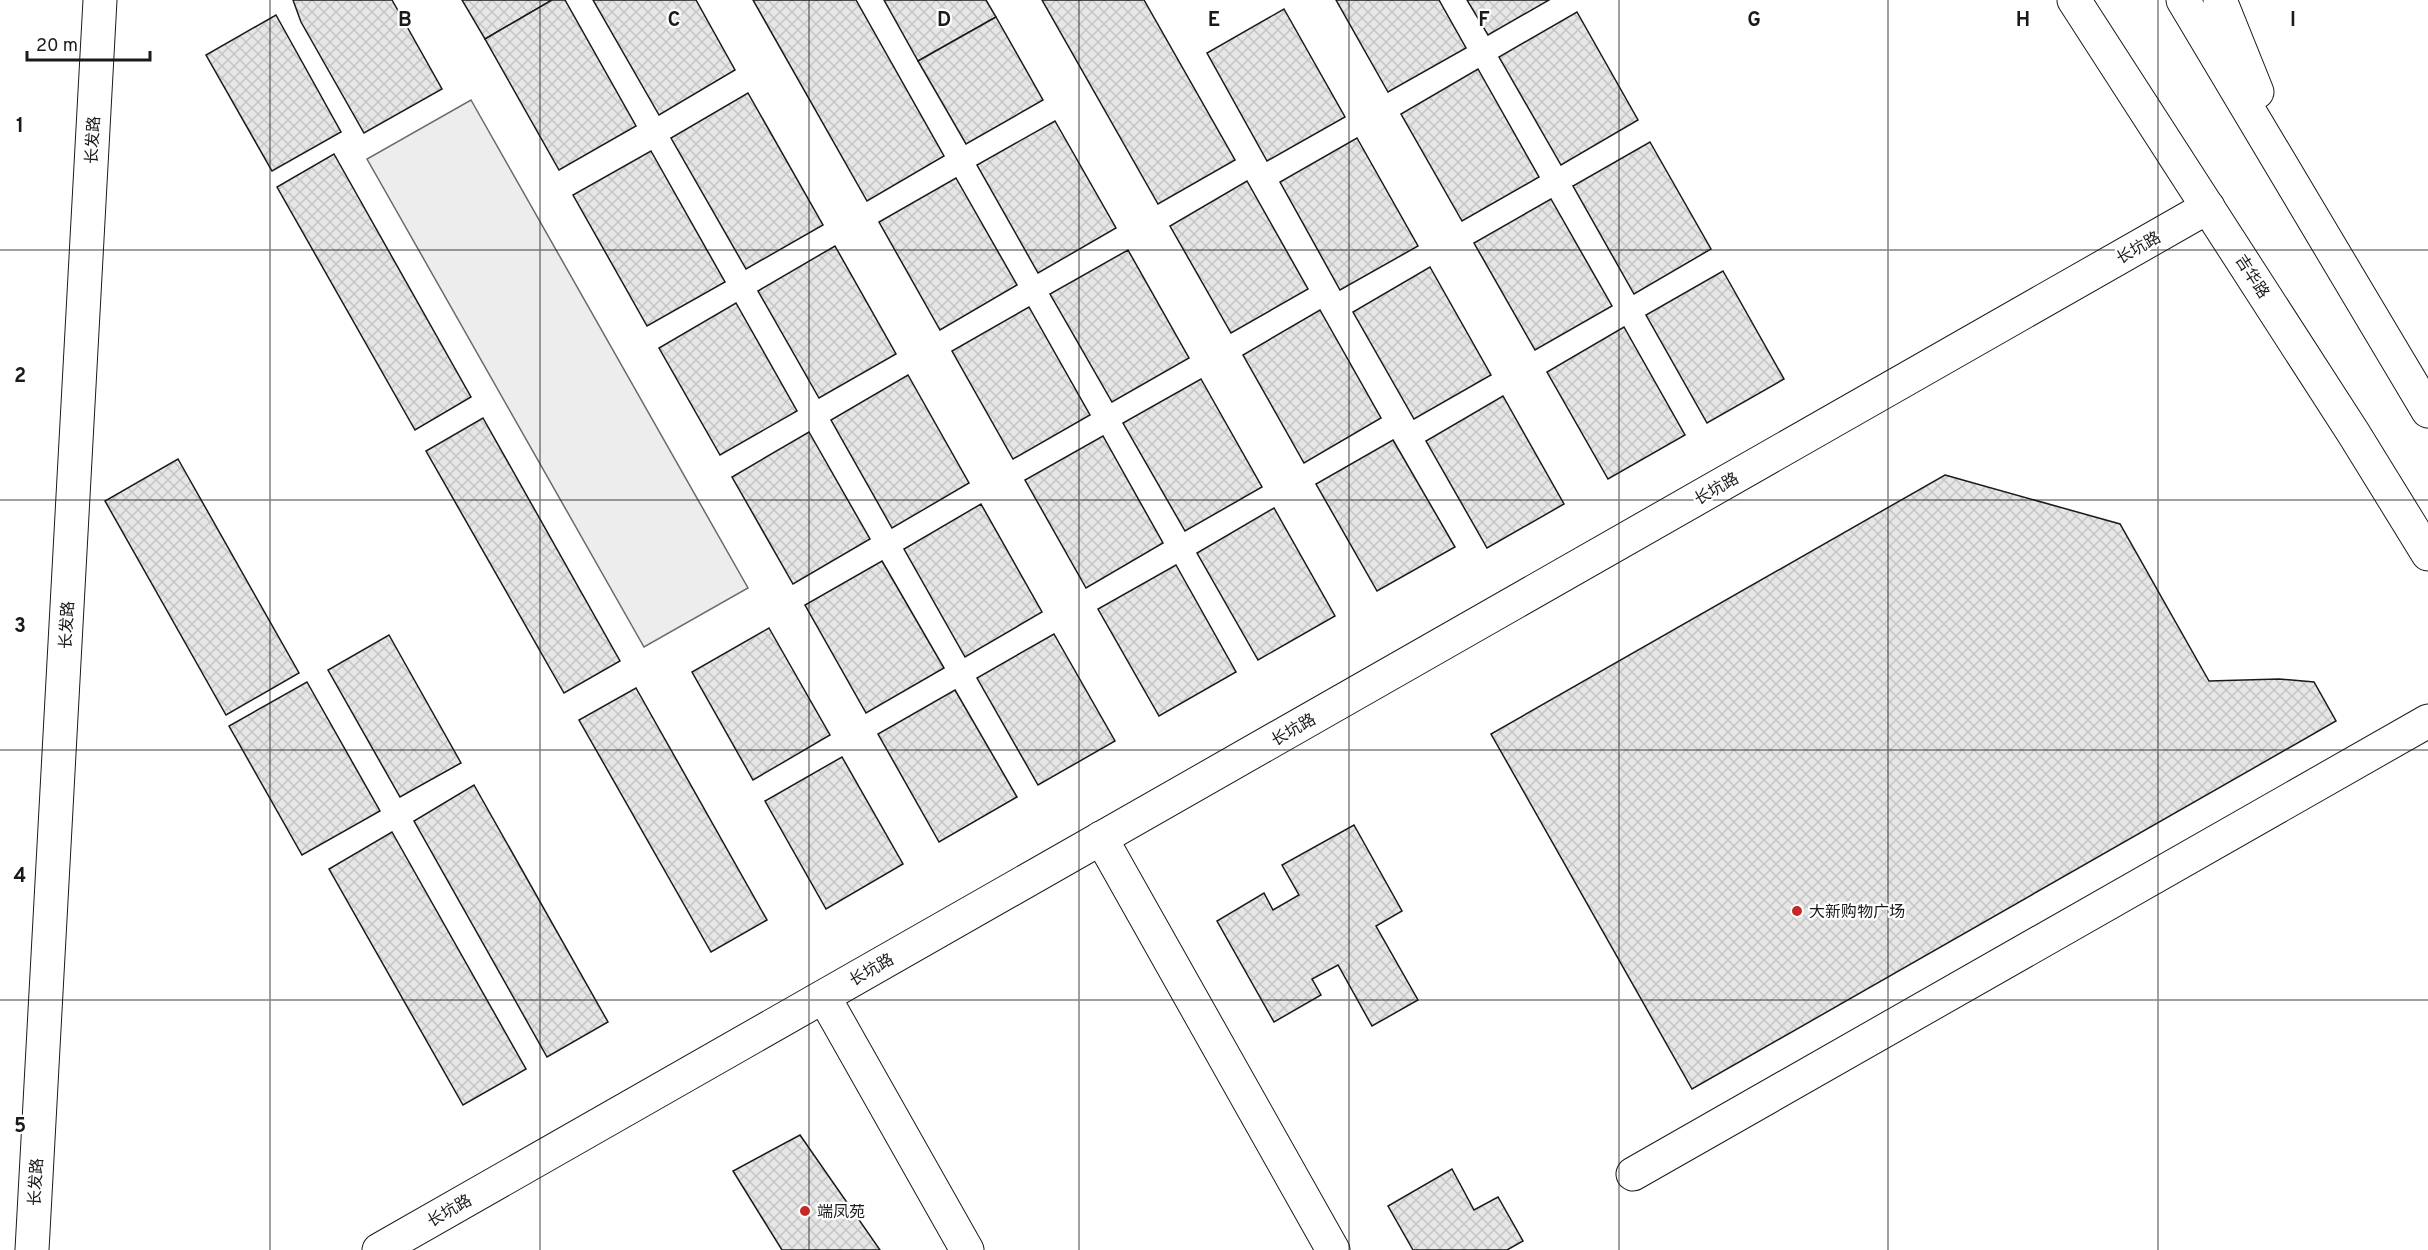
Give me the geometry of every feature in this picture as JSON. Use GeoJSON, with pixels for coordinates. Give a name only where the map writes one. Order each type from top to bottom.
{"type":"FeatureCollection","features":[{"type":"Feature","properties":{"kind":"street","name":"长发路"},"geometry":{"type":"LineString","coordinates":[[32,1250],[100,0]]}},
{"type":"Feature","properties":{"kind":"street","name":"吉华路"},"geometry":{"type":"LineString","coordinates":[[2074,0],[2354,434],[2428,554]]}},
{"type":"Feature","properties":{"kind":"street"},"geometry":{"type":"LineString","coordinates":[[2183,0],[2428,411]]}},
{"type":"Feature","properties":{"kind":"street"},"geometry":{"type":"LineString","coordinates":[[2220,0],[2293,183]]}},
{"type":"Feature","properties":{"kind":"street","name":"长坑路"},"geometry":{"type":"LineString","coordinates":[[379,1250],[2208,207]]}},
{"type":"Feature","properties":{"kind":"street"},"geometry":{"type":"LineString","coordinates":[[1633,1174],[2428,721]]}},
{"type":"Feature","properties":{"kind":"street"},"geometry":{"type":"LineString","coordinates":[[1101,838],[1333,1250]]}},
{"type":"Feature","properties":{"kind":"street"},"geometry":{"type":"LineString","coordinates":[[824,997],[967,1250]]}},
{"type":"Feature","properties":{"kind":"shaded area"},"geometry":{"type":"Polygon","coordinates":[[[471,100],[748,588],[644,647],[367,159],[471,100]]]}},
{"type":"Feature","properties":{"kind":"building"},"geometry":{"type":"Polygon","coordinates":[[[293,0],[392,0],[442,89],[364,133],[301,22],[293,0]]]}},
{"type":"Feature","properties":{"kind":"building"},"geometry":{"type":"Polygon","coordinates":[[[462,0],[552,0],[485,39],[462,0]]]}},
{"type":"Feature","properties":{"kind":"building"},"geometry":{"type":"Polygon","coordinates":[[[552,0],[565,0],[636,126],[559,170],[485,39],[552,0]]]}},
{"type":"Feature","properties":{"kind":"building"},"geometry":{"type":"Polygon","coordinates":[[[593,0],[696,0],[735,70],[659,115],[593,0]]]}},
{"type":"Feature","properties":{"kind":"building"},"geometry":{"type":"Polygon","coordinates":[[[753,0],[856,0],[944,156],[867,201],[753,0]]]}},
{"type":"Feature","properties":{"kind":"building"},"geometry":{"type":"Polygon","coordinates":[[[884,0],[986,0],[996,17],[918,61],[884,0]]]}},
{"type":"Feature","properties":{"kind":"building"},"geometry":{"type":"Polygon","coordinates":[[[1042,0],[1144,0],[1235,160],[1158,204],[1042,0]]]}},
{"type":"Feature","properties":{"kind":"building"},"geometry":{"type":"Polygon","coordinates":[[[1336,0],[1439,0],[1466,48],[1388,92],[1336,0]]]}},
{"type":"Feature","properties":{"kind":"building"},"geometry":{"type":"Polygon","coordinates":[[[1467,0],[1549,0],[1488,35],[1467,0]]]}},
{"type":"Feature","properties":{"kind":"building"},"geometry":{"type":"Polygon","coordinates":[[[1284,9],[1345,117],[1267,161],[1207,53],[1284,9]]]}},
{"type":"Feature","properties":{"kind":"building"},"geometry":{"type":"Polygon","coordinates":[[[1577,12],[1638,120],[1561,165],[1499,57],[1577,12]]]}},
{"type":"Feature","properties":{"kind":"building"},"geometry":{"type":"Polygon","coordinates":[[[276,15],[341,132],[272,171],[206,55],[276,15]]]}},
{"type":"Feature","properties":{"kind":"building"},"geometry":{"type":"Polygon","coordinates":[[[996,17],[1043,100],[966,144],[918,61],[996,17]]]}},
{"type":"Feature","properties":{"kind":"building"},"geometry":{"type":"Polygon","coordinates":[[[1478,69],[1539,177],[1462,221],[1401,114],[1478,69]]]}},
{"type":"Feature","properties":{"kind":"building"},"geometry":{"type":"Polygon","coordinates":[[[748,93],[823,225],[746,269],[671,138],[748,93]]]}},
{"type":"Feature","properties":{"kind":"building"},"geometry":{"type":"Polygon","coordinates":[[[1055,121],[1116,228],[1038,273],[977,165],[1055,121]]]}},
{"type":"Feature","properties":{"kind":"building"},"geometry":{"type":"Polygon","coordinates":[[[1357,138],[1418,246],[1340,290],[1280,182],[1357,138]]]}},
{"type":"Feature","properties":{"kind":"building"},"geometry":{"type":"Polygon","coordinates":[[[1650,142],[1711,249],[1634,294],[1573,186],[1650,142]]]}},
{"type":"Feature","properties":{"kind":"building"},"geometry":{"type":"Polygon","coordinates":[[[651,151],[725,282],[647,326],[573,195],[651,151]]]}},
{"type":"Feature","properties":{"kind":"building"},"geometry":{"type":"Polygon","coordinates":[[[334,154],[471,397],[415,430],[277,187],[334,154]]]}},
{"type":"Feature","properties":{"kind":"building"},"geometry":{"type":"Polygon","coordinates":[[[956,178],[1017,285],[940,330],[879,222],[956,178]]]}},
{"type":"Feature","properties":{"kind":"building"},"geometry":{"type":"Polygon","coordinates":[[[1247,181],[1308,289],[1231,333],[1170,226],[1247,181]]]}},
{"type":"Feature","properties":{"kind":"building"},"geometry":{"type":"Polygon","coordinates":[[[1551,199],[1612,306],[1535,350],[1474,243],[1551,199]]]}},
{"type":"Feature","properties":{"kind":"building"},"geometry":{"type":"Polygon","coordinates":[[[835,246],[896,354],[819,398],[758,291],[835,246]]]}},
{"type":"Feature","properties":{"kind":"building"},"geometry":{"type":"Polygon","coordinates":[[[1128,250],[1189,358],[1112,402],[1050,294],[1128,250]]]}},
{"type":"Feature","properties":{"kind":"building"},"geometry":{"type":"Polygon","coordinates":[[[1430,267],[1491,375],[1414,419],[1353,312],[1430,267]]]}},
{"type":"Feature","properties":{"kind":"building"},"geometry":{"type":"Polygon","coordinates":[[[1723,271],[1784,379],[1707,423],[1646,315],[1723,271]]]}},
{"type":"Feature","properties":{"kind":"building"},"geometry":{"type":"Polygon","coordinates":[[[736,303],[797,411],[720,455],[659,348],[736,303]]]}},
{"type":"Feature","properties":{"kind":"building"},"geometry":{"type":"Polygon","coordinates":[[[1029,307],[1090,415],[1013,459],[952,351],[1029,307]]]}},
{"type":"Feature","properties":{"kind":"building"},"geometry":{"type":"Polygon","coordinates":[[[1320,310],[1381,418],[1304,463],[1243,355],[1320,310]]]}},
{"type":"Feature","properties":{"kind":"building"},"geometry":{"type":"Polygon","coordinates":[[[1624,327],[1685,435],[1608,479],[1547,372],[1624,327]]]}},
{"type":"Feature","properties":{"kind":"building"},"geometry":{"type":"Polygon","coordinates":[[[908,375],[969,483],[892,528],[831,420],[908,375]]]}},
{"type":"Feature","properties":{"kind":"building"},"geometry":{"type":"Polygon","coordinates":[[[1201,379],[1262,487],[1185,531],[1123,423],[1201,379]]]}},
{"type":"Feature","properties":{"kind":"building"},"geometry":{"type":"Polygon","coordinates":[[[1503,396],[1564,504],[1487,548],[1426,441],[1503,396]]]}},
{"type":"Feature","properties":{"kind":"building"},"geometry":{"type":"Polygon","coordinates":[[[483,418],[620,661],[564,693],[426,451],[483,418]]]}},
{"type":"Feature","properties":{"kind":"building"},"geometry":{"type":"Polygon","coordinates":[[[809,432],[870,539],[793,584],[732,477],[809,432]]]}},
{"type":"Feature","properties":{"kind":"building"},"geometry":{"type":"Polygon","coordinates":[[[1103,436],[1163,543],[1086,588],[1025,480],[1103,436]]]}},
{"type":"Feature","properties":{"kind":"building"},"geometry":{"type":"Polygon","coordinates":[[[1393,440],[1455,547],[1377,591],[1316,484],[1393,440]]]}},
{"type":"Feature","properties":{"kind":"building"},"geometry":{"type":"Polygon","coordinates":[[[178,459],[299,673],[226,715],[105,501],[178,459]]]}},
{"type":"Feature","properties":{"kind":"building","name":"大新购物广场"},"geometry":{"type":"Polygon","coordinates":[[[1945,475],[2120,524],[2209,681],[2279,679],[2314,682],[2336,721],[1692,1089],[1491,734],[1945,475]]]}},
{"type":"Feature","properties":{"kind":"building"},"geometry":{"type":"Polygon","coordinates":[[[981,504],[1042,612],[965,657],[904,549],[981,504]]]}},
{"type":"Feature","properties":{"kind":"building"},"geometry":{"type":"Polygon","coordinates":[[[1274,508],[1335,616],[1258,660],[1197,553],[1274,508]]]}},
{"type":"Feature","properties":{"kind":"building"},"geometry":{"type":"Polygon","coordinates":[[[882,561],[944,668],[866,713],[805,605],[882,561]]]}},
{"type":"Feature","properties":{"kind":"building"},"geometry":{"type":"Polygon","coordinates":[[[1176,565],[1236,672],[1159,716],[1098,609],[1176,565]]]}},
{"type":"Feature","properties":{"kind":"building"},"geometry":{"type":"Polygon","coordinates":[[[769,628],[830,735],[753,780],[692,672],[769,628]]]}},
{"type":"Feature","properties":{"kind":"building"},"geometry":{"type":"Polygon","coordinates":[[[1054,634],[1115,741],[1038,785],[977,678],[1054,634]]]}},
{"type":"Feature","properties":{"kind":"building"},"geometry":{"type":"Polygon","coordinates":[[[389,635],[461,763],[400,797],[328,670],[389,635]]]}},
{"type":"Feature","properties":{"kind":"building"},"geometry":{"type":"Polygon","coordinates":[[[307,682],[380,811],[302,855],[229,726],[307,682]]]}},
{"type":"Feature","properties":{"kind":"building"},"geometry":{"type":"Polygon","coordinates":[[[636,688],[767,920],[711,952],[579,720],[636,688]]]}},
{"type":"Feature","properties":{"kind":"building"},"geometry":{"type":"Polygon","coordinates":[[[955,690],[1017,797],[939,842],[878,734],[955,690]]]}},
{"type":"Feature","properties":{"kind":"building"},"geometry":{"type":"Polygon","coordinates":[[[842,757],[903,864],[826,909],[765,801],[842,757]]]}},
{"type":"Feature","properties":{"kind":"building"},"geometry":{"type":"Polygon","coordinates":[[[474,785],[608,1022],[547,1057],[414,821],[474,785]]]}},
{"type":"Feature","properties":{"kind":"building"},"geometry":{"type":"Polygon","coordinates":[[[1354,825],[1402,911],[1376,926],[1418,1000],[1372,1026],[1338,965],[1312,979],[1321,995],[1274,1022],[1217,921],[1264,893],[1273,910],[1299,895],[1282,865],[1354,825]]]}},
{"type":"Feature","properties":{"kind":"building"},"geometry":{"type":"Polygon","coordinates":[[[392,832],[526,1069],[463,1105],[329,869],[392,832]]]}},
{"type":"Feature","properties":{"kind":"building","name":"端凤苑"},"geometry":{"type":"Polygon","coordinates":[[[800,1135],[880,1250],[782,1250],[733,1171],[800,1135]]]}},
{"type":"Feature","properties":{"kind":"building"},"geometry":{"type":"Polygon","coordinates":[[[1452,1169],[1474,1210],[1498,1197],[1523,1241],[1507,1250],[1413,1250],[1388,1206],[1452,1169]]]}},
{"type":"Feature","properties":{"kind":"place","name":"大新购物广场"},"geometry":{"type":"Point","coordinates":[1797,911]}},
{"type":"Feature","properties":{"kind":"place","name":"端凤苑"},"geometry":{"type":"Point","coordinates":[805,1211]}}]}
